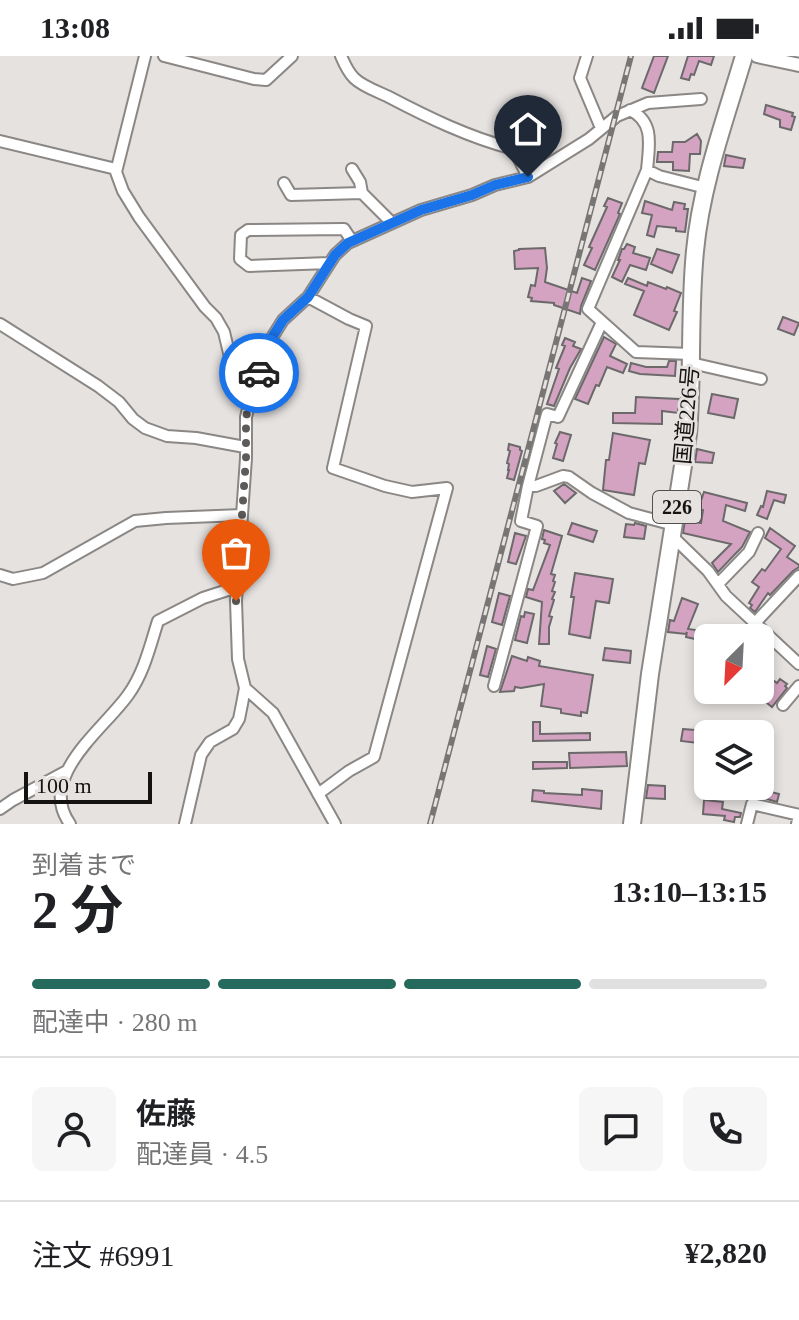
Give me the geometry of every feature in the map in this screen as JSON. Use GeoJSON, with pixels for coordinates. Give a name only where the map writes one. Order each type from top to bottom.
{"type":"FeatureCollection","features":[{"type":"Feature","properties":{"kind":"highway","name":"国道226号"},"geometry":{"type":"LineString","coordinates":[[632,824],[650,674],[688,434],[695,250],[706,188],[744,56]]}},
{"type":"Feature","properties":{"kind":"street"},"geometry":{"type":"LineString","coordinates":[[145,56],[116,169],[123,191],[139,217],[216,318],[224,332],[233,370],[238,380],[252,393]]}},
{"type":"Feature","properties":{"kind":"street"},"geometry":{"type":"LineString","coordinates":[[164,56],[266,80],[292,56]]}},
{"type":"Feature","properties":{"kind":"street"},"geometry":{"type":"LineString","coordinates":[[341,56],[354,78],[406,108],[474,137],[514,149],[528,177]]}},
{"type":"Feature","properties":{"kind":"street"},"geometry":{"type":"LineString","coordinates":[[587,56],[580,78],[601,128]]}},
{"type":"Feature","properties":{"kind":"street"},"geometry":{"type":"LineString","coordinates":[[757,56],[799,65]]}},
{"type":"Feature","properties":{"kind":"street"},"geometry":{"type":"LineString","coordinates":[[185,824],[201,755],[210,742],[237,724],[245,688],[238,659],[236,621],[246,417],[273,336],[283,320],[308,297],[335,255],[352,241],[421,210],[528,177],[630,110],[648,103],[701,99]]}},
{"type":"Feature","properties":{"kind":"street"},"geometry":{"type":"LineString","coordinates":[[630,110],[640,115],[646,123],[649,143],[647,170],[588,309],[636,352],[691,359],[761,379]]}},
{"type":"Feature","properties":{"kind":"street"},"geometry":{"type":"LineString","coordinates":[[0,141],[116,169]]}},
{"type":"Feature","properties":{"kind":"street"},"geometry":{"type":"LineString","coordinates":[[352,169],[362,193],[392,223]]}},
{"type":"Feature","properties":{"kind":"street"},"geometry":{"type":"LineString","coordinates":[[647,170],[706,188]]}},
{"type":"Feature","properties":{"kind":"street"},"geometry":{"type":"LineString","coordinates":[[284,183],[291,195],[362,193]]}},
{"type":"Feature","properties":{"kind":"street"},"geometry":{"type":"LineString","coordinates":[[329,263],[249,266],[240,259],[241,235],[248,230],[344,229],[352,241]]}},
{"type":"Feature","properties":{"kind":"street"},"geometry":{"type":"LineString","coordinates":[[308,297],[366,326],[333,468],[412,492],[447,488],[374,757],[318,794]]}},
{"type":"Feature","properties":{"kind":"street"},"geometry":{"type":"LineString","coordinates":[[494,686],[537,526],[521,521],[547,414],[558,417],[602,322]]}},
{"type":"Feature","properties":{"kind":"street"},"geometry":{"type":"LineString","coordinates":[[0,324],[98,386],[145,428],[167,436],[245,447]]}},
{"type":"Feature","properties":{"kind":"street"},"geometry":{"type":"LineString","coordinates":[[528,486],[569,477],[629,513],[673,531],[726,596],[799,664]]}},
{"type":"Feature","properties":{"kind":"street"},"geometry":{"type":"LineString","coordinates":[[0,575],[13,579],[43,573],[135,521],[242,515]]}},
{"type":"Feature","properties":{"kind":"street"},"geometry":{"type":"LineString","coordinates":[[718,584],[749,552],[758,533]]}},
{"type":"Feature","properties":{"kind":"street"},"geometry":{"type":"LineString","coordinates":[[755,623],[799,576]]}},
{"type":"Feature","properties":{"kind":"street"},"geometry":{"type":"LineString","coordinates":[[70,824],[60,806],[67,771],[98,728],[129,694],[146,660],[158,621],[203,598],[237,587]]}},
{"type":"Feature","properties":{"kind":"street"},"geometry":{"type":"LineString","coordinates":[[783,705],[799,686]]}},
{"type":"Feature","properties":{"kind":"street"},"geometry":{"type":"LineString","coordinates":[[245,688],[273,713],[335,824]]}},
{"type":"Feature","properties":{"kind":"street"},"geometry":{"type":"LineString","coordinates":[[0,809],[67,771]]}},
{"type":"Feature","properties":{"kind":"street"},"geometry":{"type":"LineString","coordinates":[[747,824],[752,804],[799,815],[797,824]]}},
{"type":"Feature","properties":{"kind":"building"},"geometry":{"type":"Polygon","coordinates":[[[654,56],[668,56],[654,93],[642,88],[654,56]]]}},
{"type":"Feature","properties":{"kind":"building"},"geometry":{"type":"Polygon","coordinates":[[[688,56],[714,56],[711,65],[699,61],[689,80],[681,78],[688,56]]]}},
{"type":"Feature","properties":{"kind":"building"},"geometry":{"type":"Polygon","coordinates":[[[766,105],[793,113],[795,117],[791,130],[780,127],[780,120],[764,114],[766,105]]]}},
{"type":"Feature","properties":{"kind":"building"},"geometry":{"type":"Polygon","coordinates":[[[697,134],[701,141],[700,154],[690,154],[689,171],[673,170],[673,162],[657,162],[658,152],[672,152],[673,142],[685,142],[697,134]]]}},
{"type":"Feature","properties":{"kind":"building"},"geometry":{"type":"Polygon","coordinates":[[[726,155],[745,159],[743,168],[724,166],[726,155]]]}},
{"type":"Feature","properties":{"kind":"building"},"geometry":{"type":"Polygon","coordinates":[[[608,198],[622,203],[595,270],[584,265],[608,198]]]}},
{"type":"Feature","properties":{"kind":"building"},"geometry":{"type":"Polygon","coordinates":[[[645,201],[672,210],[674,202],[685,204],[684,209],[688,209],[685,232],[657,226],[654,237],[647,235],[652,215],[642,213],[645,201]]]}},
{"type":"Feature","properties":{"kind":"building"},"geometry":{"type":"Polygon","coordinates":[[[627,244],[635,247],[633,253],[650,258],[646,270],[630,265],[622,282],[612,277],[622,249],[627,244]]]}},
{"type":"Feature","properties":{"kind":"building"},"geometry":{"type":"Polygon","coordinates":[[[545,248],[545,282],[577,293],[582,278],[591,281],[580,314],[554,303],[531,301],[532,298],[528,297],[531,285],[535,286],[538,268],[515,269],[514,251],[545,248]]]}},
{"type":"Feature","properties":{"kind":"building"},"geometry":{"type":"Polygon","coordinates":[[[657,249],[679,255],[672,273],[651,264],[657,249]]]}},
{"type":"Feature","properties":{"kind":"building"},"geometry":{"type":"Polygon","coordinates":[[[628,278],[647,286],[648,282],[681,293],[669,330],[634,315],[644,291],[625,284],[628,278]]]}},
{"type":"Feature","properties":{"kind":"building"},"geometry":{"type":"Polygon","coordinates":[[[783,317],[799,323],[794,335],[778,329],[783,317]]]}},
{"type":"Feature","properties":{"kind":"building"},"geometry":{"type":"Polygon","coordinates":[[[604,337],[616,344],[610,356],[627,364],[623,373],[607,367],[588,404],[575,399],[604,337]]]}},
{"type":"Feature","properties":{"kind":"building"},"geometry":{"type":"Polygon","coordinates":[[[565,338],[581,349],[554,406],[547,404],[565,338]]]}},
{"type":"Feature","properties":{"kind":"building"},"geometry":{"type":"Polygon","coordinates":[[[669,361],[676,361],[675,376],[629,371],[631,363],[667,367],[669,361]]]}},
{"type":"Feature","properties":{"kind":"building"},"geometry":{"type":"Polygon","coordinates":[[[712,394],[738,399],[734,418],[708,413],[712,394]]]}},
{"type":"Feature","properties":{"kind":"building"},"geometry":{"type":"Polygon","coordinates":[[[636,397],[679,399],[678,413],[662,411],[662,424],[613,423],[613,413],[635,413],[636,397]]]}},
{"type":"Feature","properties":{"kind":"building"},"geometry":{"type":"Polygon","coordinates":[[[560,432],[571,435],[563,461],[553,458],[560,432]]]}},
{"type":"Feature","properties":{"kind":"building"},"geometry":{"type":"Polygon","coordinates":[[[613,433],[650,440],[645,464],[639,463],[634,495],[603,490],[613,433]]]}},
{"type":"Feature","properties":{"kind":"building"},"geometry":{"type":"Polygon","coordinates":[[[509,444],[520,447],[522,451],[514,480],[507,478],[509,444]]]}},
{"type":"Feature","properties":{"kind":"building"},"geometry":{"type":"Polygon","coordinates":[[[697,449],[714,453],[712,463],[695,462],[697,449]]]}},
{"type":"Feature","properties":{"kind":"building"},"geometry":{"type":"Polygon","coordinates":[[[564,484],[576,493],[565,503],[554,491],[564,484]]]}},
{"type":"Feature","properties":{"kind":"building"},"geometry":{"type":"Polygon","coordinates":[[[767,491],[786,495],[784,503],[774,500],[767,519],[757,515],[763,507],[767,491]]]}},
{"type":"Feature","properties":{"kind":"building"},"geometry":{"type":"Polygon","coordinates":[[[704,492],[747,503],[745,511],[726,505],[723,521],[750,532],[742,547],[718,572],[712,563],[731,544],[683,533],[685,520],[701,523],[703,510],[698,509],[704,492]]]}},
{"type":"Feature","properties":{"kind":"building"},"geometry":{"type":"Polygon","coordinates":[[[572,523],[597,531],[593,542],[568,534],[572,523]]]}},
{"type":"Feature","properties":{"kind":"building"},"geometry":{"type":"Polygon","coordinates":[[[626,524],[646,526],[644,539],[624,537],[626,524]]]}},
{"type":"Feature","properties":{"kind":"building"},"geometry":{"type":"Polygon","coordinates":[[[770,528],[795,546],[787,557],[799,567],[770,595],[768,593],[755,612],[749,603],[759,587],[752,582],[762,569],[765,571],[781,549],[765,538],[770,528]]]}},
{"type":"Feature","properties":{"kind":"building"},"geometry":{"type":"Polygon","coordinates":[[[544,530],[562,536],[551,574],[555,575],[552,591],[555,592],[549,616],[552,617],[549,644],[539,644],[542,602],[526,597],[528,589],[533,590],[550,545],[542,539],[544,530]]]}},
{"type":"Feature","properties":{"kind":"building"},"geometry":{"type":"Polygon","coordinates":[[[515,533],[526,536],[516,564],[508,562],[515,533]]]}},
{"type":"Feature","properties":{"kind":"building"},"geometry":{"type":"Polygon","coordinates":[[[575,573],[613,579],[609,603],[596,601],[590,638],[569,634],[575,573]]]}},
{"type":"Feature","properties":{"kind":"building"},"geometry":{"type":"Polygon","coordinates":[[[499,593],[510,596],[502,625],[492,622],[499,593]]]}},
{"type":"Feature","properties":{"kind":"building"},"geometry":{"type":"Polygon","coordinates":[[[682,598],[698,604],[688,629],[694,630],[694,639],[686,637],[687,632],[668,632],[670,620],[674,621],[682,598]]]}},
{"type":"Feature","properties":{"kind":"building"},"geometry":{"type":"Polygon","coordinates":[[[525,612],[534,614],[527,643],[515,640],[521,616],[524,617],[525,612]]]}},
{"type":"Feature","properties":{"kind":"building"},"geometry":{"type":"Polygon","coordinates":[[[487,646],[496,649],[488,677],[480,675],[487,646]]]}},
{"type":"Feature","properties":{"kind":"building"},"geometry":{"type":"Polygon","coordinates":[[[605,648],[631,651],[630,663],[603,660],[605,648]]]}},
{"type":"Feature","properties":{"kind":"building"},"geometry":{"type":"Polygon","coordinates":[[[512,656],[540,661],[539,666],[593,675],[587,713],[581,712],[581,716],[561,713],[561,709],[541,706],[544,684],[500,692],[512,656]]]}},
{"type":"Feature","properties":{"kind":"building"},"geometry":{"type":"Polygon","coordinates":[[[780,679],[787,684],[787,688],[772,707],[768,704],[774,704],[774,681],[777,683],[780,679]]]}},
{"type":"Feature","properties":{"kind":"building"},"geometry":{"type":"Polygon","coordinates":[[[533,722],[540,722],[540,734],[590,733],[590,740],[533,741],[533,722]]]}},
{"type":"Feature","properties":{"kind":"building"},"geometry":{"type":"Polygon","coordinates":[[[683,729],[694,730],[694,743],[681,741],[683,729]]]}},
{"type":"Feature","properties":{"kind":"building"},"geometry":{"type":"Polygon","coordinates":[[[626,752],[627,766],[570,768],[569,753],[626,752]]]}},
{"type":"Feature","properties":{"kind":"building"},"geometry":{"type":"Polygon","coordinates":[[[533,762],[567,762],[567,768],[533,769],[533,762]]]}},
{"type":"Feature","properties":{"kind":"building"},"geometry":{"type":"Polygon","coordinates":[[[648,785],[665,786],[665,799],[646,798],[648,785]]]}},
{"type":"Feature","properties":{"kind":"building"},"geometry":{"type":"Polygon","coordinates":[[[582,789],[602,791],[601,809],[532,801],[533,790],[582,795],[582,789]]]}},
{"type":"Feature","properties":{"kind":"building"},"geometry":{"type":"Polygon","coordinates":[[[704,800],[723,802],[722,809],[741,813],[734,822],[724,820],[725,816],[703,814],[704,800]]]}},
{"type":"Feature","properties":{"kind":"railway"},"geometry":{"type":"LineString","coordinates":[[430,824],[631,56]]}},
{"type":"Feature","properties":{"kind":"way so far"},"geometry":{"type":"LineString","coordinates":[[236,601],[246,417],[259,373]]}},
{"type":"Feature","properties":{"kind":"route"},"geometry":{"type":"LineString","coordinates":[[259,373],[273,336],[283,320],[308,297],[335,255],[348,243],[421,210],[528,177]]}}]}
